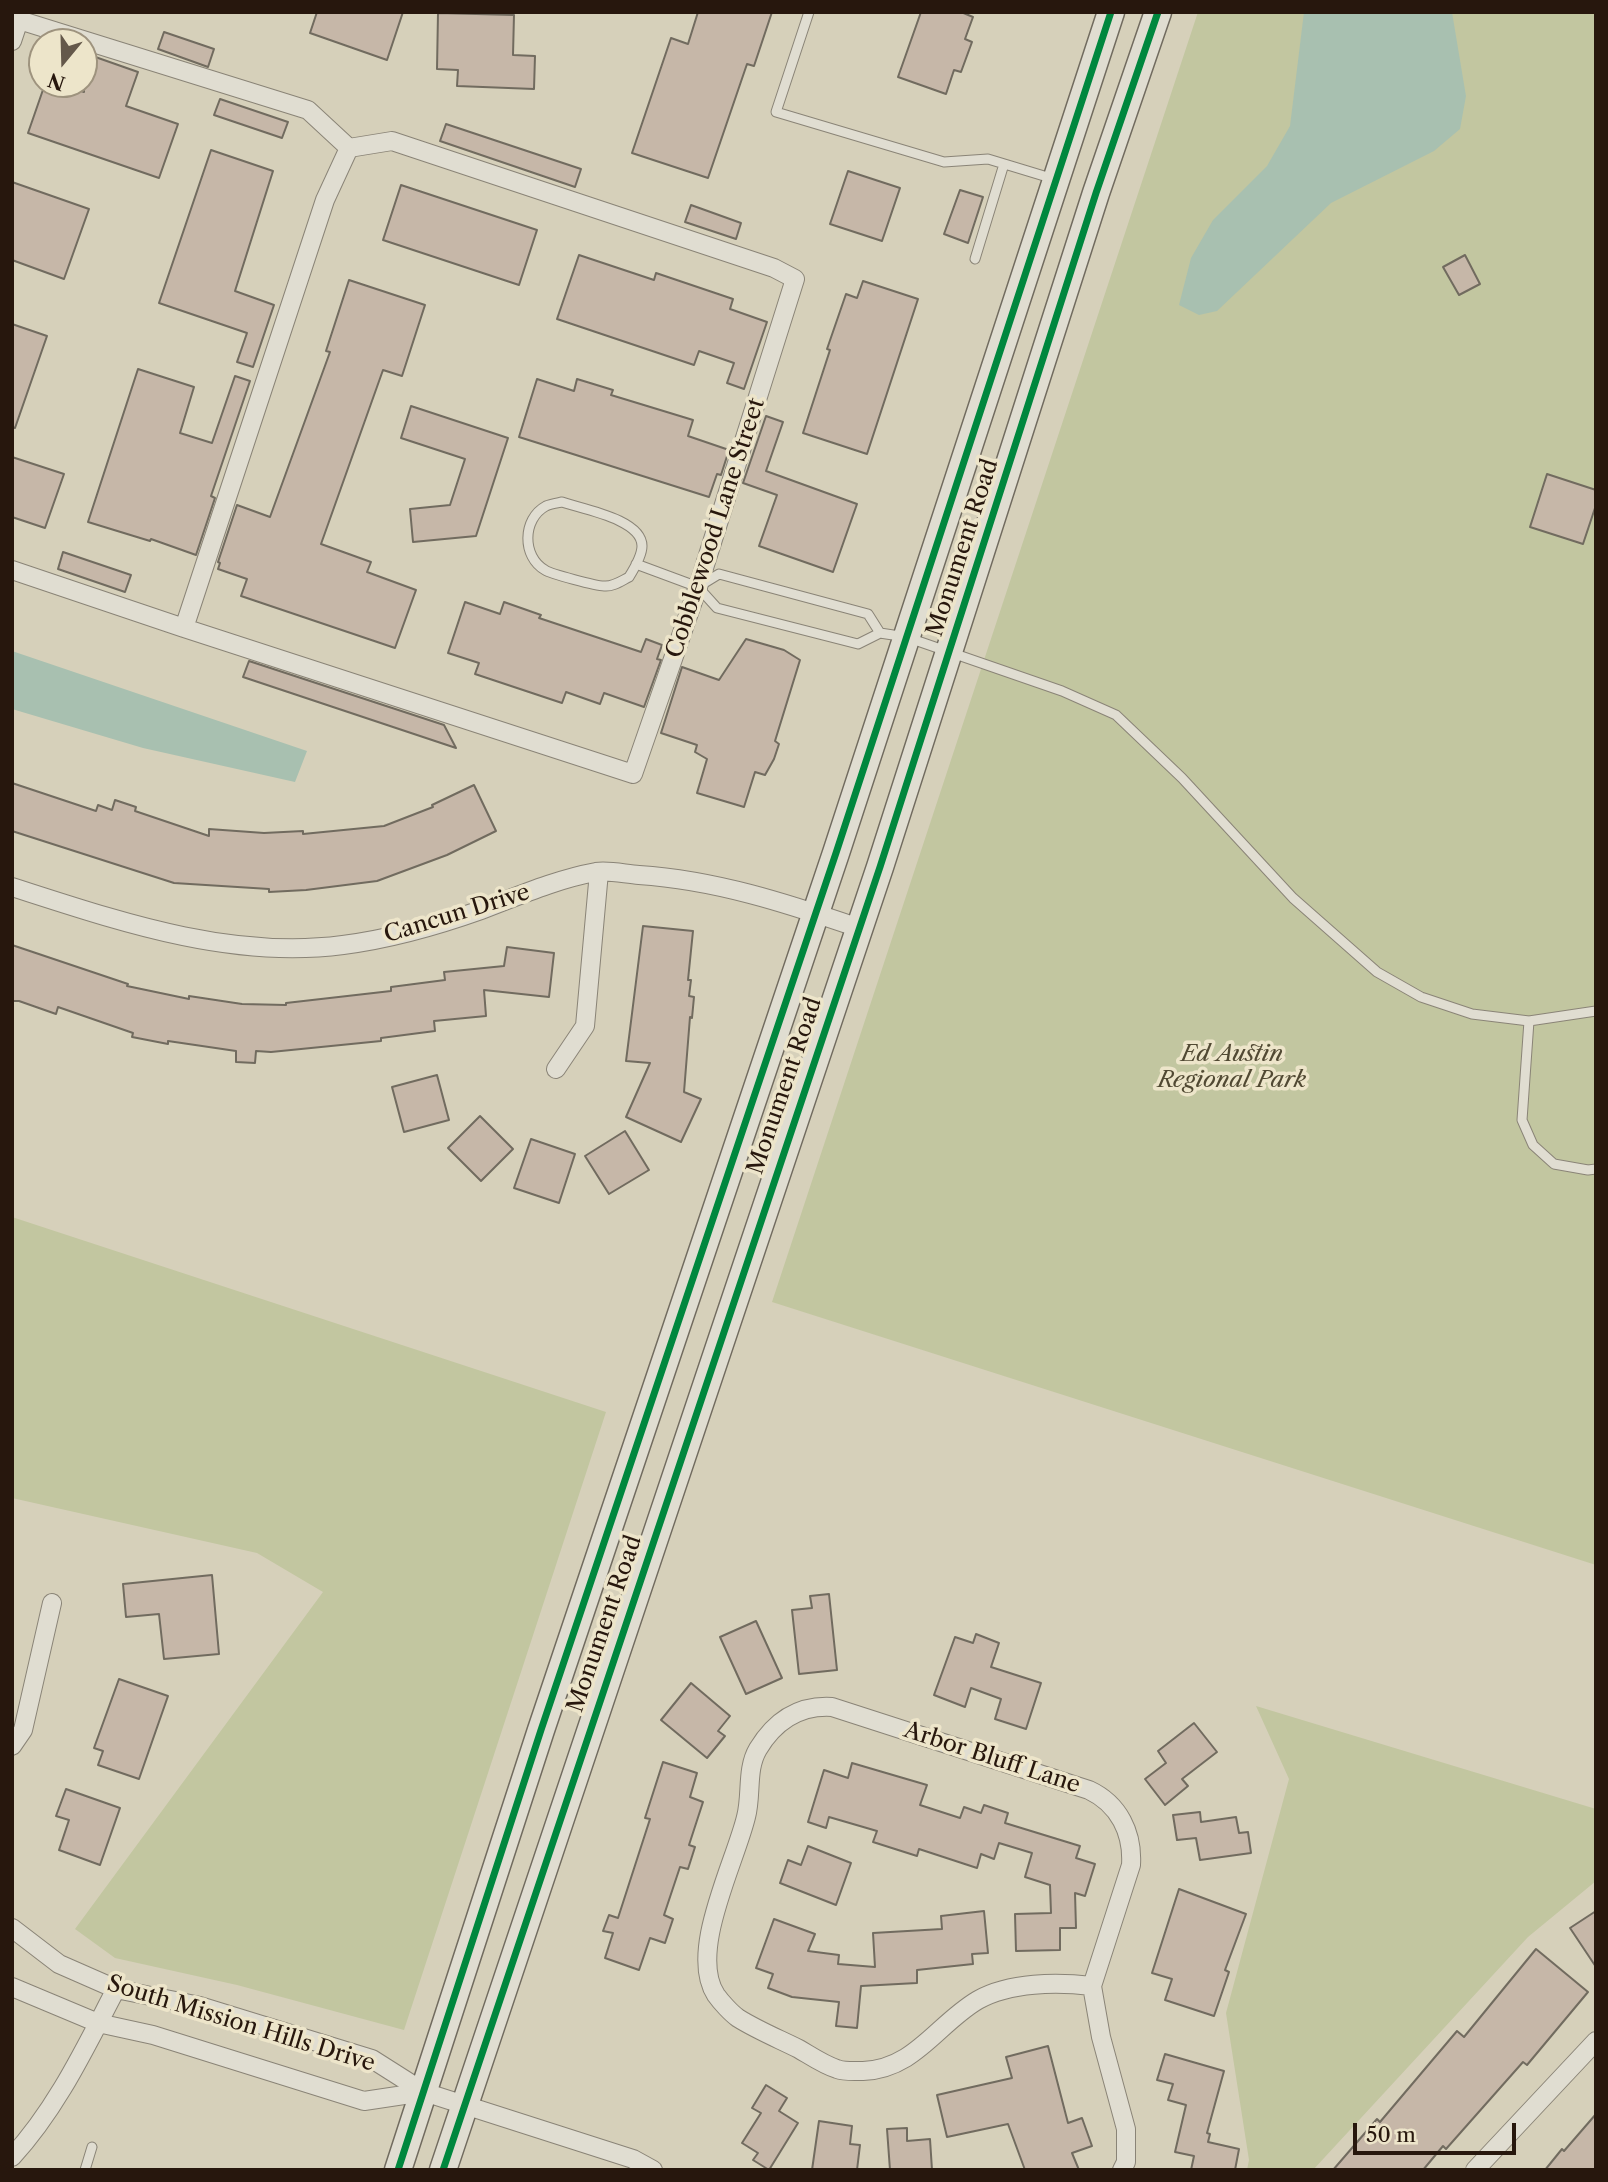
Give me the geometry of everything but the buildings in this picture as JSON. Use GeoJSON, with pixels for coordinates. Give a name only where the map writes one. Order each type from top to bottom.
{"type":"FeatureCollection","features":[{"type":"Feature","properties":{"kind":"street","name":"Monument Road"},"geometry":{"type":"LineString","coordinates":[[398,2170],[541,1730],[815,913],[1111,12]]}},
{"type":"Feature","properties":{"kind":"street","name":"Monument Road"},"geometry":{"type":"LineString","coordinates":[[443,2170],[859,928],[1096,193],[1158,12]]}},
{"type":"Feature","properties":{"kind":"street"},"geometry":{"type":"LineString","coordinates":[[12,41],[19,20],[308,110],[349,148],[325,200],[184,628]]}},
{"type":"Feature","properties":{"kind":"street","name":"Cobblewood Lane Street"},"geometry":{"type":"LineString","coordinates":[[12,570],[633,774],[698,587],[795,279],[774,268],[392,141],[349,148]]}},
{"type":"Feature","properties":{"kind":"street"},"geometry":{"type":"LineString","coordinates":[[1055,180],[1096,193]]}},
{"type":"Feature","properties":{"kind":"street"},"geometry":{"type":"LineString","coordinates":[[556,1069],[585,1026],[599,872]]}},
{"type":"Feature","properties":{"kind":"street","name":"Cancun Drive"},"geometry":{"type":"LineString","coordinates":[[12,887],[176,936],[291,948],[342,945],[395,936],[480,910],[524,893],[599,872],[677,878],[744,891],[859,928]]}},
{"type":"Feature","properties":{"kind":"street"},"geometry":{"type":"LineString","coordinates":[[12,1746],[23,1730],[52,1603]]}},
{"type":"Feature","properties":{"kind":"street","name":"Arbor Bluff Lane"},"geometry":{"type":"LineString","coordinates":[[817,1706],[849,1711],[1102,1796],[1124,1821],[1132,1852],[1127,1882],[1093,1986],[1074,1984],[1003,1990],[979,2000],[907,2058],[878,2070],[837,2069],[736,2017],[715,1994],[706,1963],[707,1940],[747,1815],[751,1769],[757,1750],[779,1723],[791,1714],[817,1706]]}},
{"type":"Feature","properties":{"kind":"street","name":"South Mission Hills Drive"},"geometry":{"type":"LineString","coordinates":[[12,1928],[59,1964],[116,1989],[200,2006],[372,2059],[424,2092]]}},
{"type":"Feature","properties":{"kind":"street"},"geometry":{"type":"LineString","coordinates":[[1093,1986],[1101,2037],[1126,2129],[1126,2162],[1122,2170]]}},
{"type":"Feature","properties":{"kind":"street","name":"South Mission Hills Drive"},"geometry":{"type":"LineString","coordinates":[[12,1987],[98,2023],[153,2035],[364,2101],[424,2092]]}},
{"type":"Feature","properties":{"kind":"street"},"geometry":{"type":"LineString","coordinates":[[12,2157],[34,2133],[56,2100],[116,1989]]}},
{"type":"Feature","properties":{"kind":"street"},"geometry":{"type":"LineString","coordinates":[[1475,2170],[1596,2041]]}},
{"type":"Feature","properties":{"kind":"street"},"geometry":{"type":"LineString","coordinates":[[424,2092],[632,2159],[653,2170]]}},
{"type":"Feature","properties":{"kind":"lane"},"geometry":{"type":"LineString","coordinates":[[810,12],[776,112],[944,162],[988,159],[1055,180]]}},
{"type":"Feature","properties":{"kind":"lane"},"geometry":{"type":"LineString","coordinates":[[975,259],[1004,164]]}},
{"type":"Feature","properties":{"kind":"lane"},"geometry":{"type":"LineString","coordinates":[[562,502],[628,523],[639,534],[642,546],[636,564],[629,578],[603,586],[545,570],[532,556],[526,537],[533,518],[546,506],[562,502]]}},
{"type":"Feature","properties":{"kind":"lane"},"geometry":{"type":"LineString","coordinates":[[636,564],[698,587],[717,608],[858,644],[880,634],[906,637],[1062,691],[1116,715],[1182,778],[1293,898],[1377,972],[1421,997],[1472,1014],[1529,1021],[1596,1011]]}},
{"type":"Feature","properties":{"kind":"lane"},"geometry":{"type":"LineString","coordinates":[[698,587],[719,574],[868,614],[880,634]]}},
{"type":"Feature","properties":{"kind":"lane"},"geometry":{"type":"LineString","coordinates":[[1529,1021],[1522,1120],[1533,1145],[1553,1164],[1596,1169]]}},
{"type":"Feature","properties":{"kind":"lane"},"geometry":{"type":"LineString","coordinates":[[85,2170],[92,2147]]}},
{"type":"Feature","properties":{"kind":"green space","name":"Ed Austin Regional Park"},"geometry":{"type":"Polygon","coordinates":[[[1198,12],[1596,12],[1596,1565],[772,1302],[1198,12]]]}},
{"type":"Feature","properties":{"kind":"green space"},"geometry":{"type":"Polygon","coordinates":[[[12,1217],[606,1412],[404,2030],[237,1985],[115,1958],[75,1929],[323,1592],[257,1553],[12,1498],[12,1217]]]}},
{"type":"Feature","properties":{"kind":"green space"},"geometry":{"type":"Polygon","coordinates":[[[1256,1706],[1596,1809],[1596,1881],[1528,1937],[1313,2170],[1247,2170],[1249,2160],[1226,2013],[1289,1779],[1256,1706]]]}},
{"type":"Feature","properties":{"kind":"shaded area"},"geometry":{"type":"Polygon","coordinates":[[[1304,12],[1452,12],[1466,96],[1460,129],[1434,151],[1331,203],[1217,311],[1199,315],[1179,305],[1191,258],[1213,220],[1267,166],[1290,126],[1304,12]]]}},
{"type":"Feature","properties":{"kind":"shaded area"},"geometry":{"type":"Polygon","coordinates":[[[12,651],[307,751],[295,782],[143,748],[12,709],[12,651]]]}},
{"type":"Feature","properties":{"kind":"cycle path"},"geometry":{"type":"LineString","coordinates":[[398,2170],[541,1730],[836,853],[1111,12]]}},
{"type":"Feature","properties":{"kind":"cycle path"},"geometry":{"type":"LineString","coordinates":[[443,2170],[880,867],[1096,193],[1158,12]]}}]}
